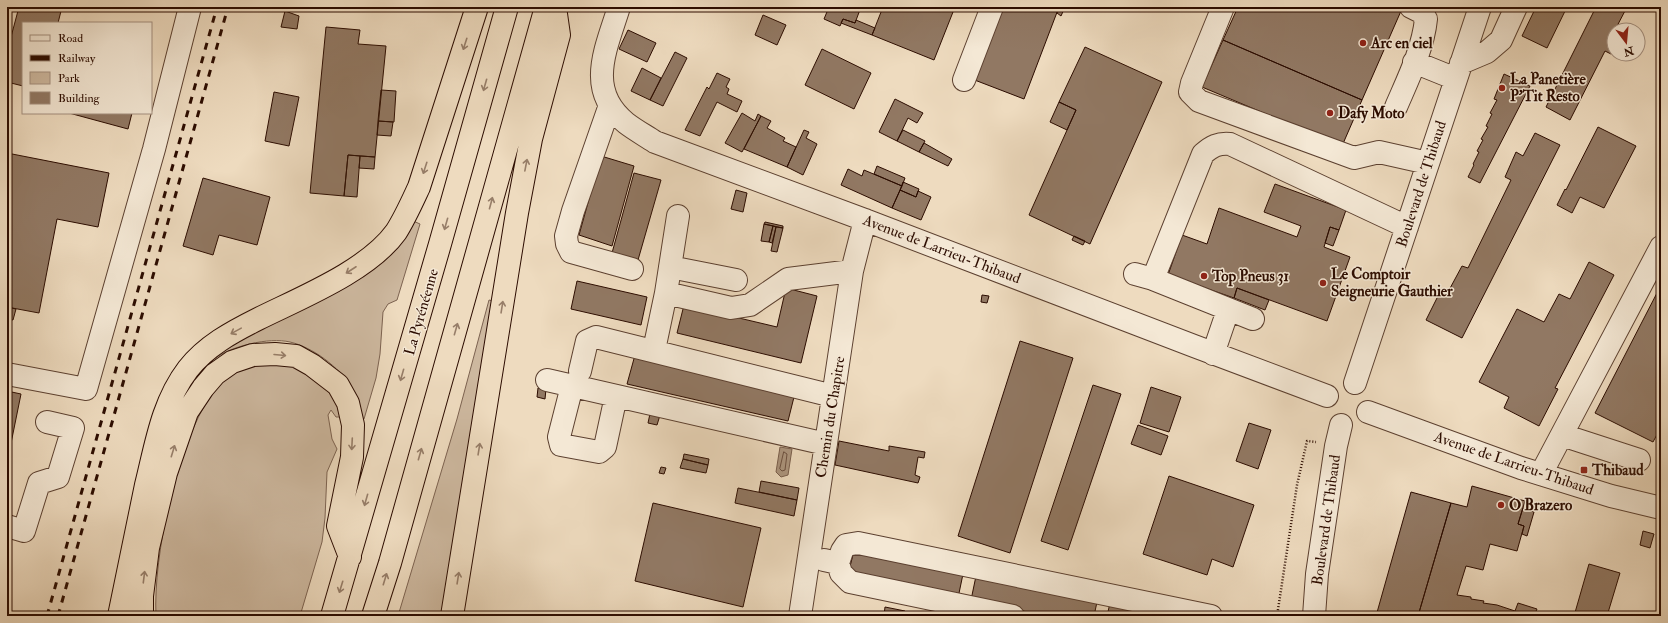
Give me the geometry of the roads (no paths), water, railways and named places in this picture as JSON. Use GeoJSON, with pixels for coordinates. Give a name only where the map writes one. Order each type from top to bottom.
{"type":"FeatureCollection","features":[{"type":"Feature","properties":{"kind":"highway"},"geometry":{"type":"LineString","coordinates":[[119,616],[157,439],[167,405],[176,386],[203,352],[220,339],[334,282],[379,250],[395,233],[406,215],[419,187],[477,7]]}},
{"type":"Feature","properties":{"kind":"highway","name":"La Pyrénéenne"},"geometry":{"type":"LineString","coordinates":[[332,616],[507,7]]}},
{"type":"Feature","properties":{"kind":"highway"},"geometry":{"type":"LineString","coordinates":[[373,616],[390,563],[546,7]]}},
{"type":"Feature","properties":{"kind":"highway"},"geometry":{"type":"LineString","coordinates":[[452,616],[517,213],[531,139],[559,35],[555,7]]}},
{"type":"Feature","properties":{"kind":"highway"},"geometry":{"type":"LineString","coordinates":[[142,616],[142,596],[148,548],[166,473],[187,412],[203,388],[215,374],[232,362],[253,355],[275,354],[296,356],[312,365],[338,385],[348,404],[353,425],[352,457],[338,526],[350,557]]}},
{"type":"Feature","properties":{"kind":"street"},"geometry":{"type":"LineString","coordinates":[[7,374],[86,389],[154,149],[190,7]]}},
{"type":"Feature","properties":{"kind":"street","name":"Avenue de Larrieu-Thibaud"},"geometry":{"type":"LineString","coordinates":[[619,7],[603,61],[602,84],[610,105],[626,123],[655,142],[865,220],[1213,354],[1327,396]]}},
{"type":"Feature","properties":{"kind":"street"},"geometry":{"type":"LineString","coordinates":[[964,80],[992,7]]}},
{"type":"Feature","properties":{"kind":"street"},"geometry":{"type":"LineString","coordinates":[[1223,7],[1192,83],[1190,92],[1199,101],[1354,158],[1378,152],[1428,163]]}},
{"type":"Feature","properties":{"kind":"street"},"geometry":{"type":"LineString","coordinates":[[1396,107],[1425,30],[1426,19],[1421,12],[1410,7]]}},
{"type":"Feature","properties":{"kind":"street","name":"Boulevard de Thibaud"},"geometry":{"type":"LineString","coordinates":[[1355,383],[1480,7]]}},
{"type":"Feature","properties":{"kind":"street"},"geometry":{"type":"LineString","coordinates":[[1414,62],[1458,71],[1487,52],[1501,40],[1516,7]]}},
{"type":"Feature","properties":{"kind":"street"},"geometry":{"type":"LineString","coordinates":[[610,105],[573,211],[566,236],[567,244],[571,252],[632,269]]}},
{"type":"Feature","properties":{"kind":"street"},"geometry":{"type":"LineString","coordinates":[[1253,319],[1144,277],[1204,154],[1211,147],[1219,143],[1230,144],[1407,226]]}},
{"type":"Feature","properties":{"kind":"street"},"geometry":{"type":"LineString","coordinates":[[654,350],[666,293],[678,216]]}},
{"type":"Feature","properties":{"kind":"street","name":"Chemin du Chapitre"},"geometry":{"type":"LineString","coordinates":[[800,616],[852,271],[865,220]]}},
{"type":"Feature","properties":{"kind":"street"},"geometry":{"type":"LineString","coordinates":[[1541,474],[1660,252]]}},
{"type":"Feature","properties":{"kind":"street"},"geometry":{"type":"LineString","coordinates":[[670,267],[736,280]]}},
{"type":"Feature","properties":{"kind":"street"},"geometry":{"type":"LineString","coordinates":[[666,293],[731,308],[750,305],[788,279],[852,271]]}},
{"type":"Feature","properties":{"kind":"street"},"geometry":{"type":"LineString","coordinates":[[1213,354],[1228,310]]}},
{"type":"Feature","properties":{"kind":"street"},"geometry":{"type":"LineString","coordinates":[[616,396],[605,447],[600,452],[561,445],[559,437],[587,341],[596,337],[654,350],[833,396]]}},
{"type":"Feature","properties":{"kind":"street"},"geometry":{"type":"LineString","coordinates":[[546,380],[576,378],[616,396],[826,444]]}},
{"type":"Feature","properties":{"kind":"street"},"geometry":{"type":"LineString","coordinates":[[1342,382],[1355,383],[1362,386],[1369,398],[1368,412],[1365,418],[1354,425],[1341,425],[1330,416],[1326,403],[1327,396],[1330,390],[1342,382]]}},
{"type":"Feature","properties":{"kind":"street","name":"Avenue de Larrieu-Thibaud"},"geometry":{"type":"LineString","coordinates":[[1368,412],[1541,474],[1611,496],[1661,508]]}},
{"type":"Feature","properties":{"kind":"street"},"geometry":{"type":"LineString","coordinates":[[7,526],[24,531],[39,483],[58,477],[73,428],[47,422]]}},
{"type":"Feature","properties":{"kind":"street","name":"Boulevard de Thibaud"},"geometry":{"type":"LineString","coordinates":[[1314,616],[1317,574],[1336,446],[1341,425]]}},
{"type":"Feature","properties":{"kind":"street"},"geometry":{"type":"LineString","coordinates":[[1562,435],[1639,460]]}},
{"type":"Feature","properties":{"kind":"street"},"geometry":{"type":"LineString","coordinates":[[1013,616],[850,582],[840,573],[838,563],[842,551],[846,545],[858,542],[1211,616]]}},
{"type":"Feature","properties":{"kind":"street"},"geometry":{"type":"LineString","coordinates":[[809,557],[838,563]]}},
{"type":"Feature","properties":{"kind":"water"},"geometry":{"type":"Polygon","coordinates":[[[780,447],[792,449],[788,475],[781,477],[776,472],[780,447]]]}},
{"type":"Feature","properties":{"kind":"railway"},"geometry":{"type":"LineString","coordinates":[[47,616],[217,7]]}},
{"type":"Feature","properties":{"kind":"railway"},"geometry":{"type":"LineString","coordinates":[[58,616],[228,7]]}},
{"type":"Feature","properties":{"kind":"place","name":"Arc en ciel"},"geometry":{"type":"Point","coordinates":[1363,43]}},
{"type":"Feature","properties":{"kind":"place","name":"La Panetière P'Tit Resto"},"geometry":{"type":"Point","coordinates":[1502,88]}},
{"type":"Feature","properties":{"kind":"place","name":"Dafy Moto"},"geometry":{"type":"Point","coordinates":[1330,113]}},
{"type":"Feature","properties":{"kind":"place","name":"Top Pneus 31"},"geometry":{"type":"Point","coordinates":[1204,276]}},
{"type":"Feature","properties":{"kind":"place","name":"Le Comptoir Seigneurie Gauthier"},"geometry":{"type":"Point","coordinates":[1323,283]}},
{"type":"Feature","properties":{"kind":"place","name":"Thibaud"},"geometry":{"type":"Point","coordinates":[1584,470]}},
{"type":"Feature","properties":{"kind":"place","name":"O Brazero"},"geometry":{"type":"Point","coordinates":[1501,505]}}]}
